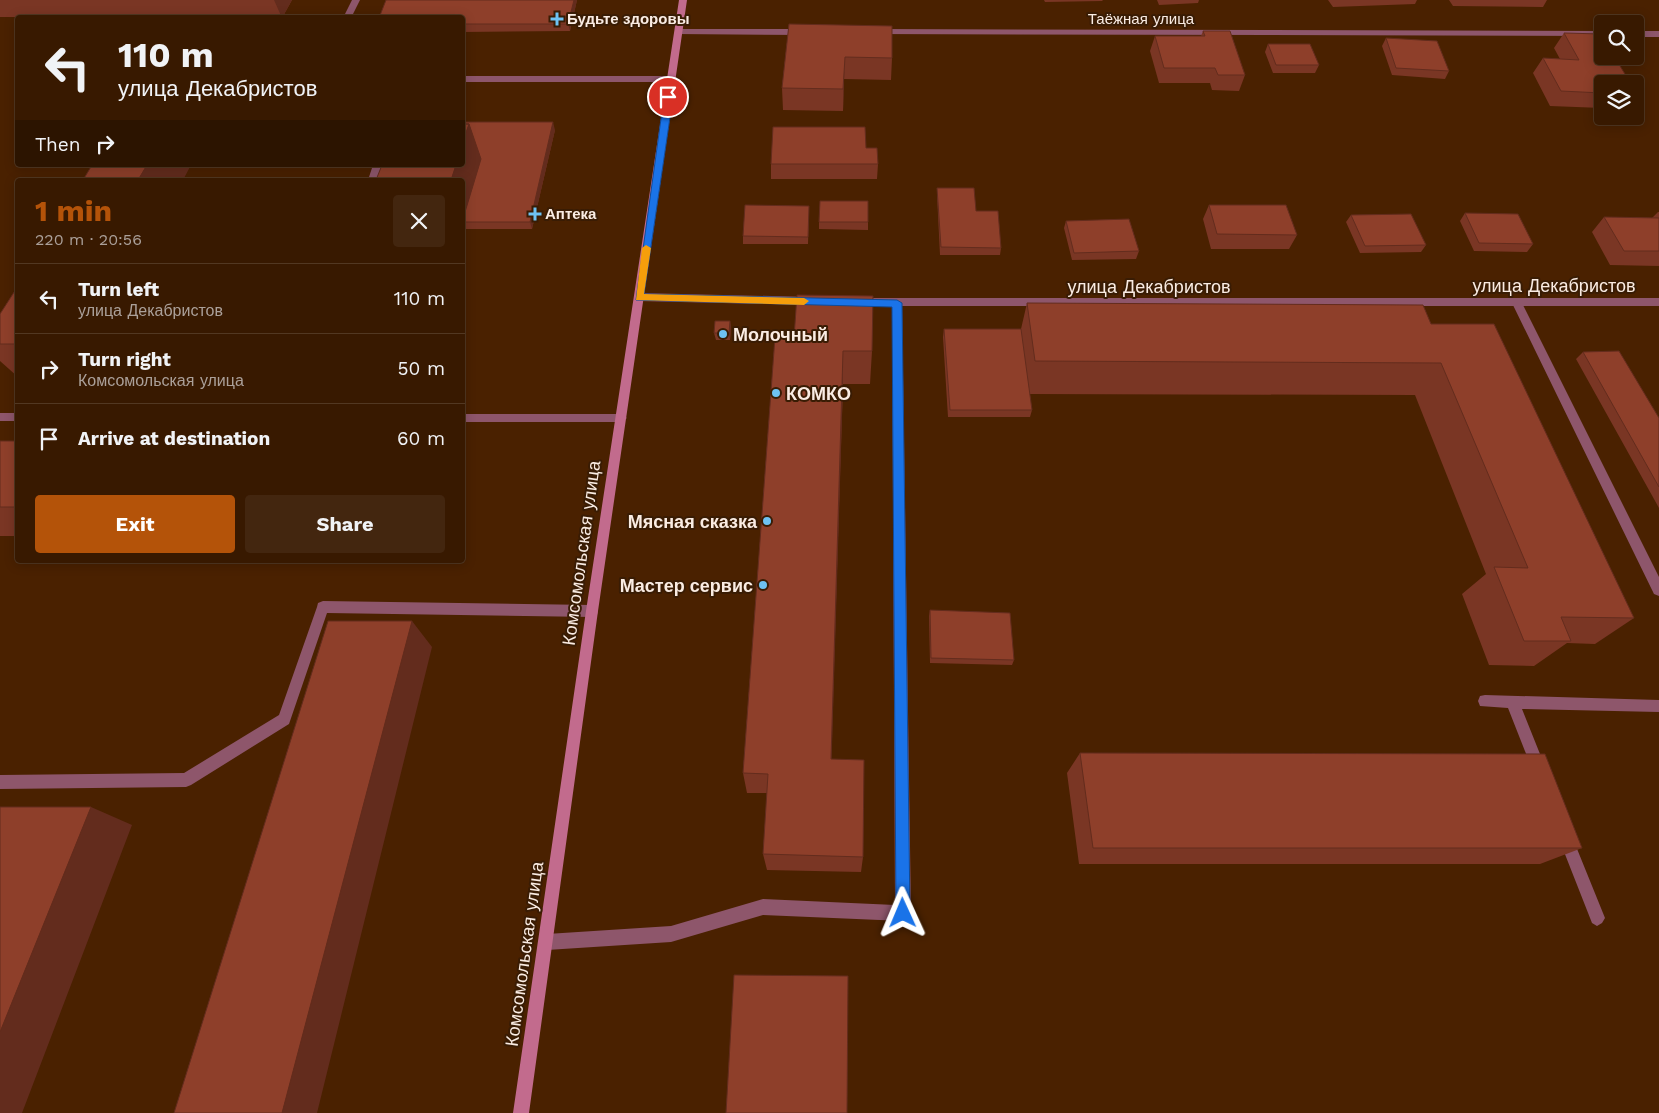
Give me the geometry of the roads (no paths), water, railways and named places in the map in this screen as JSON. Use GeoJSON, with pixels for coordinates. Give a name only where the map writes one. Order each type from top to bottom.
{"type":"FeatureCollection","features":[{"type":"Feature","properties":{"kind":"street"},"geometry":{"type":"LineString","coordinates":[[348,15],[356,0]]}},
{"type":"Feature","properties":{"kind":"street","name":"Комсомольская улица"},"geometry":{"type":"LineString","coordinates":[[521,1113],[547,942],[592,611],[683,0]]}},
{"type":"Feature","properties":{"kind":"street"},"geometry":{"type":"LineString","coordinates":[[678,32],[818,32]]}},
{"type":"Feature","properties":{"kind":"street","name":"Таёжная улица"},"geometry":{"type":"LineString","coordinates":[[867,32],[1594,34]]}},
{"type":"Feature","properties":{"kind":"street"},"geometry":{"type":"LineString","coordinates":[[1644,34],[1659,34]]}},
{"type":"Feature","properties":{"kind":"street"},"geometry":{"type":"LineString","coordinates":[[465,79],[671,79]]}},
{"type":"Feature","properties":{"kind":"street"},"geometry":{"type":"LineString","coordinates":[[639,297],[828,302]]}},
{"type":"Feature","properties":{"kind":"street","name":"улица Декабристов"},"geometry":{"type":"LineString","coordinates":[[847,302],[1659,302]]}},
{"type":"Feature","properties":{"kind":"street"},"geometry":{"type":"LineString","coordinates":[[1517,302],[1659,590]]}},
{"type":"Feature","properties":{"kind":"street"},"geometry":{"type":"LineString","coordinates":[[547,942],[671,934],[763,907],[903,913],[897,303]]}},
{"type":"Feature","properties":{"kind":"street"},"geometry":{"type":"LineString","coordinates":[[0,417],[15,417]]}},
{"type":"Feature","properties":{"kind":"street"},"geometry":{"type":"LineString","coordinates":[[465,418],[621,418]]}},
{"type":"Feature","properties":{"kind":"street"},"geometry":{"type":"LineString","coordinates":[[0,782],[186,780],[284,719],[323,607],[592,611]]}},
{"type":"Feature","properties":{"kind":"street"},"geometry":{"type":"LineString","coordinates":[[1485,701],[1659,706]]}},
{"type":"Feature","properties":{"kind":"street"},"geometry":{"type":"LineString","coordinates":[[1512,702],[1544,783]]}},
{"type":"Feature","properties":{"kind":"street"},"geometry":{"type":"LineString","coordinates":[[1562,828],[1597,918]]}},
{"type":"Feature","properties":{"kind":"place","name":"Будьте здоровы"},"geometry":{"type":"Point","coordinates":[557,19]}},
{"type":"Feature","properties":{"kind":"place","name":"Аптека"},"geometry":{"type":"Point","coordinates":[535,214]}},
{"type":"Feature","properties":{"kind":"place","name":"Молочный"},"geometry":{"type":"Point","coordinates":[723,334]}},
{"type":"Feature","properties":{"kind":"place","name":"КОМКО"},"geometry":{"type":"Point","coordinates":[776,393]}},
{"type":"Feature","properties":{"kind":"place","name":"Мясная сказка"},"geometry":{"type":"Point","coordinates":[767,521]}},
{"type":"Feature","properties":{"kind":"place","name":"Мастер сервис"},"geometry":{"type":"Point","coordinates":[763,585]}}]}
